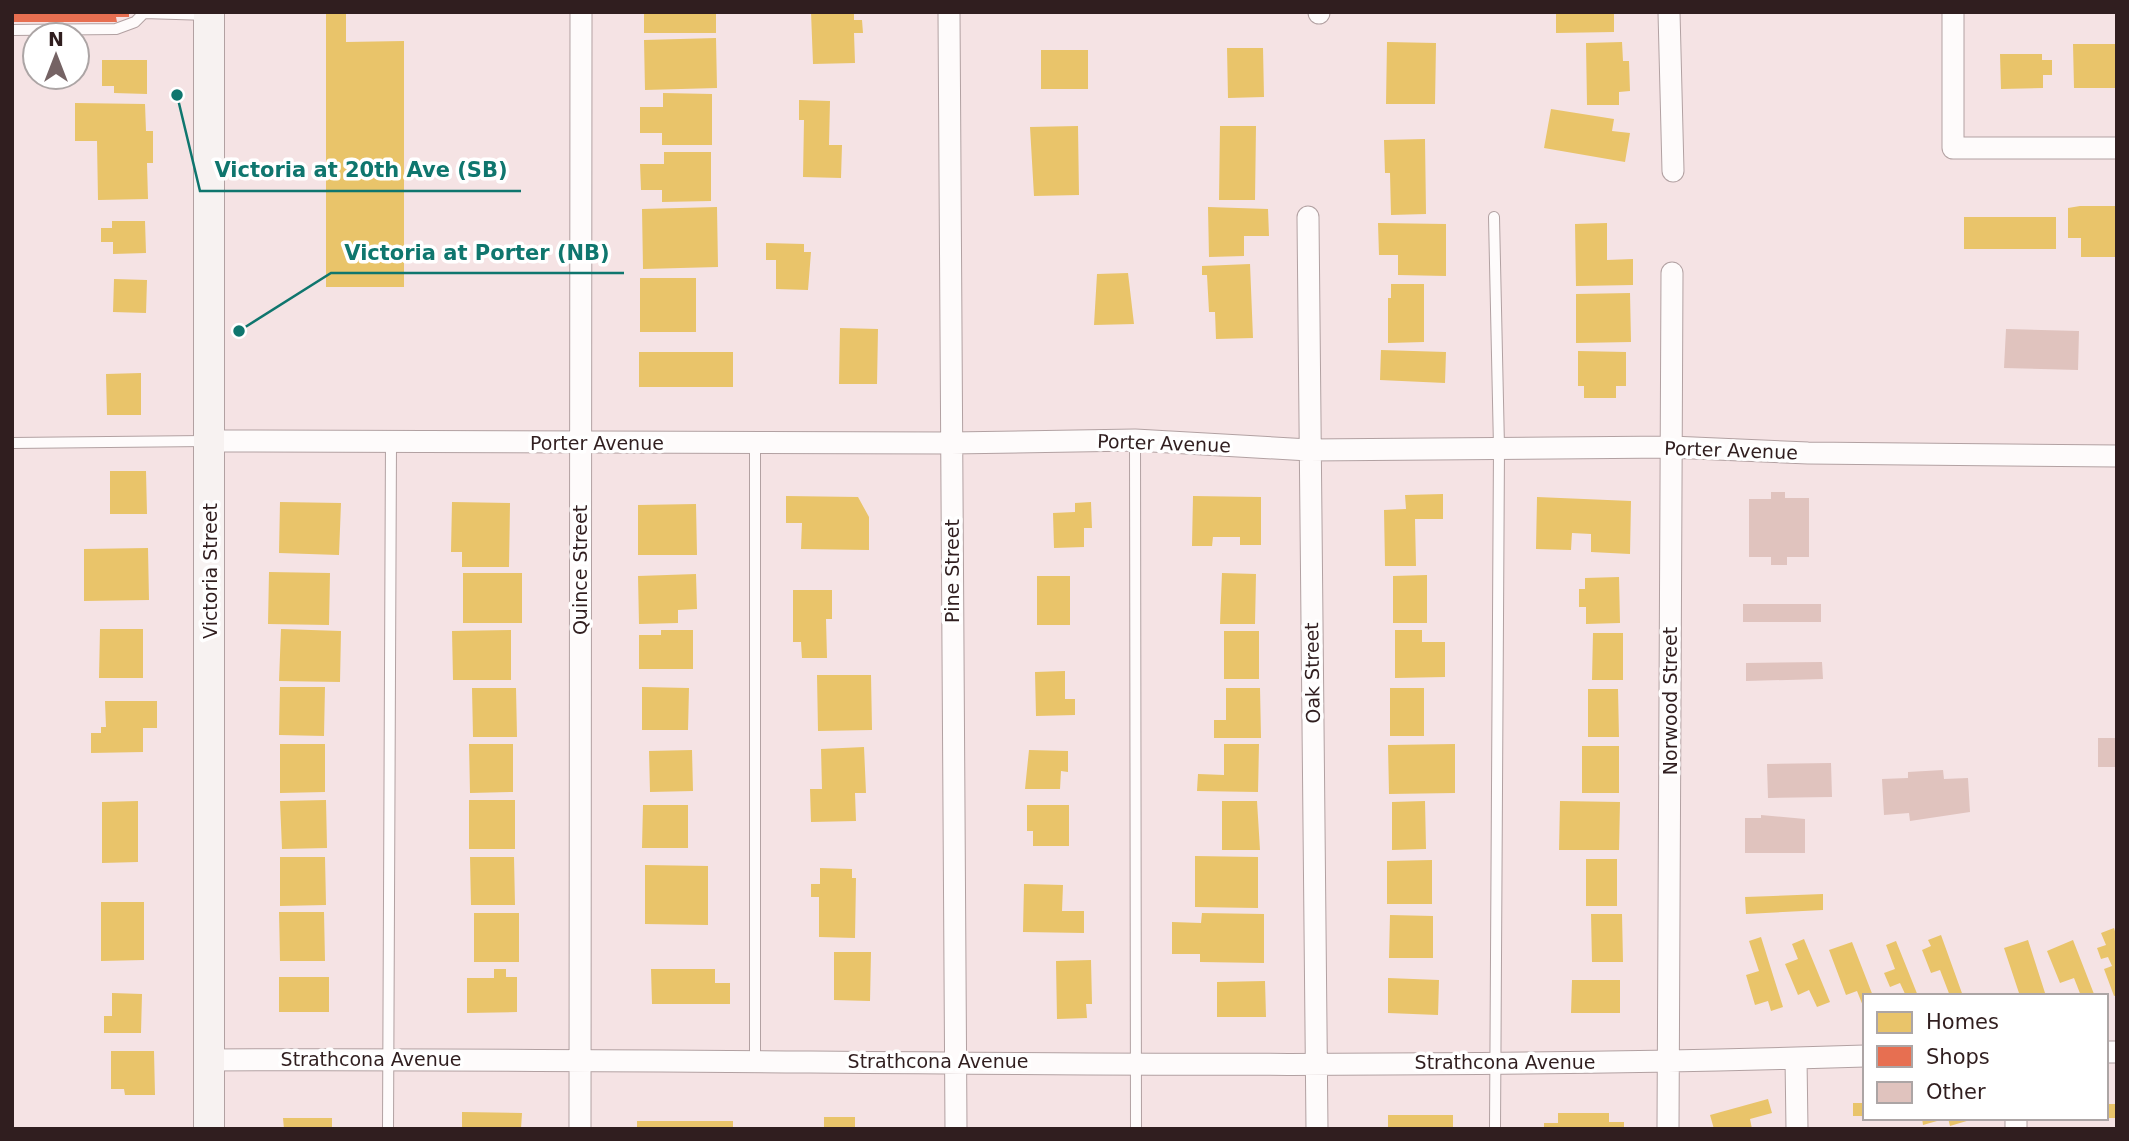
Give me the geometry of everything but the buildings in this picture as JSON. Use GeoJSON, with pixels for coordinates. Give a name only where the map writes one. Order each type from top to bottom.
{"type":"FeatureCollection","features":[{"type":"Feature","properties":{"kind":"street","name":"Quince Street"},"geometry":{"type":"LineString","coordinates":[[580,1129],[581,12]]}},
{"type":"Feature","properties":{"kind":"street","name":"Pine Street"},"geometry":{"type":"LineString","coordinates":[[949,12],[956,1129]]}},
{"type":"Feature","properties":{"kind":"street"},"geometry":{"type":"LineString","coordinates":[[1669,12],[1673,172]]}},
{"type":"Feature","properties":{"kind":"street"},"geometry":{"type":"LineString","coordinates":[[1954,12],[1953,148],[2117,148]]}},
{"type":"Feature","properties":{"kind":"street","name":"Victoria Street"},"geometry":{"type":"LineString","coordinates":[[209,13],[209,1129]]}},
{"type":"Feature","properties":{"kind":"street","name":"Oak Street"},"geometry":{"type":"LineString","coordinates":[[1308,217],[1317,1129]]}},
{"type":"Feature","properties":{"kind":"street","name":"Norwood Street"},"geometry":{"type":"LineString","coordinates":[[1668,1129],[1672,273]]}},
{"type":"Feature","properties":{"kind":"street","name":"Porter Avenue"},"geometry":{"type":"LineString","coordinates":[[211,441],[951,443],[1135,440],[1309,450],[1671,447],[1808,453],[2117,456]]}},
{"type":"Feature","properties":{"kind":"street","name":"Strathcona Avenue"},"geometry":{"type":"LineString","coordinates":[[208,1060],[1317,1063],[1668,1062],[1863,1056]]}},
{"type":"Feature","properties":{"kind":"street"},"geometry":{"type":"LineString","coordinates":[[1796,1058],[1797,1129]]}},
{"type":"Feature","properties":{"kind":"lane"},"geometry":{"type":"LineString","coordinates":[[12,30],[116,29],[135,22],[144,13],[209,13]]}},
{"type":"Feature","properties":{"kind":"lane"},"geometry":{"type":"LineString","coordinates":[[1494,217],[1499,447],[1495,1129]]}},
{"type":"Feature","properties":{"kind":"lane"},"geometry":{"type":"LineString","coordinates":[[1135,440],[1136,1129]]}},
{"type":"Feature","properties":{"kind":"lane"},"geometry":{"type":"LineString","coordinates":[[12,443],[211,441]]}},
{"type":"Feature","properties":{"kind":"lane"},"geometry":{"type":"LineString","coordinates":[[388,1129],[391,442]]}},
{"type":"Feature","properties":{"kind":"lane"},"geometry":{"type":"LineString","coordinates":[[755,442],[755,1060]]}},
{"type":"Feature","properties":{"kind":"place","name":"Victoria at 20th Ave (SB)"},"geometry":{"type":"Point","coordinates":[177,95]}},
{"type":"Feature","properties":{"kind":"place","name":"Victoria at Porter (NB)"},"geometry":{"type":"Point","coordinates":[239,331]}}]}
